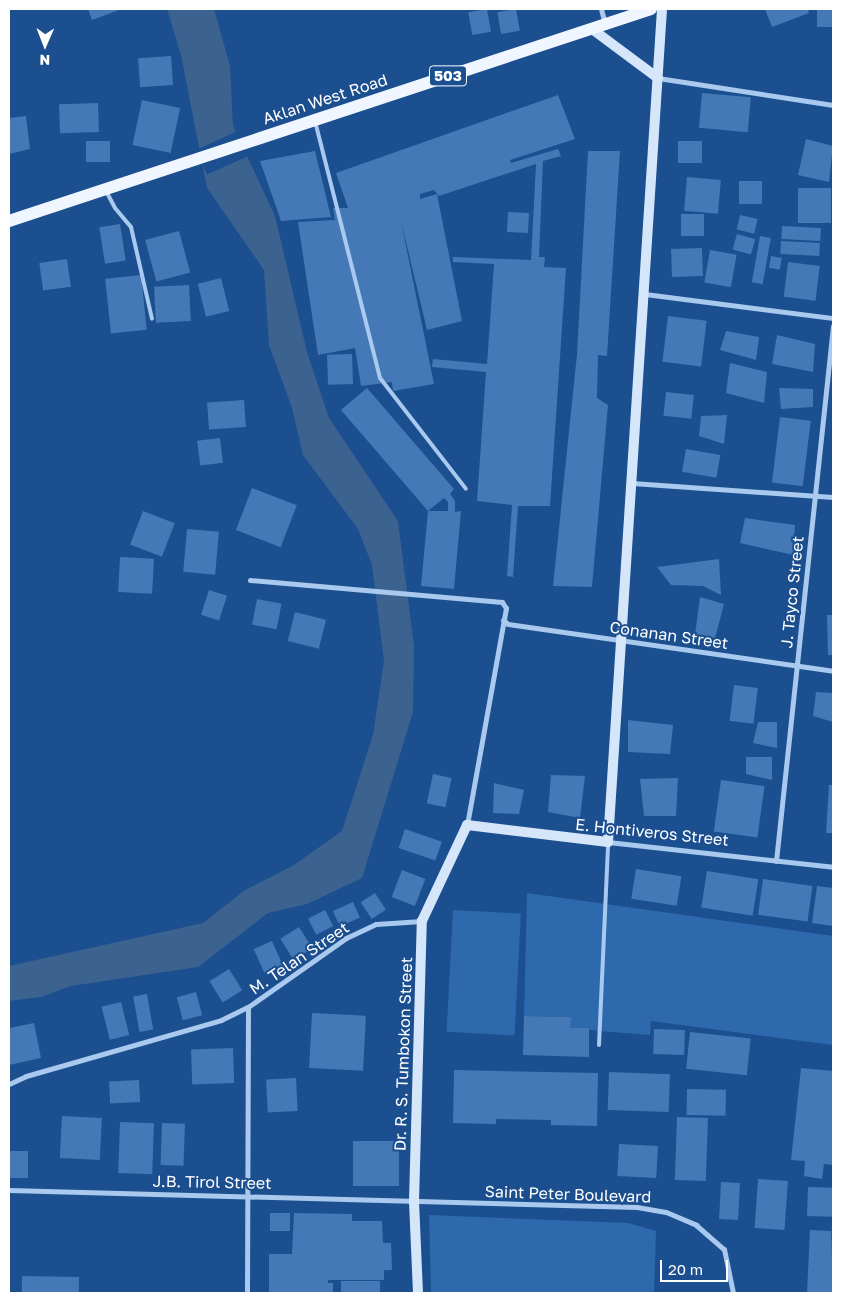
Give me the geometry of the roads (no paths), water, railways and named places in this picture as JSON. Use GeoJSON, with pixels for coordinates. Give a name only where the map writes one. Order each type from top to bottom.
{"type":"FeatureCollection","features":[{"type":"Feature","properties":{"kind":"main road","name":"Aklan West Road"},"geometry":{"type":"LineString","coordinates":[[9,219],[105,190],[651,9]]}},
{"type":"Feature","properties":{"kind":"street"},"geometry":{"type":"LineString","coordinates":[[601,9],[605,24]]}},
{"type":"Feature","properties":{"kind":"street"},"geometry":{"type":"LineString","coordinates":[[608,842],[662,9]]}},
{"type":"Feature","properties":{"kind":"street"},"geometry":{"type":"LineString","coordinates":[[592,29],[658,78],[833,105]]}},
{"type":"Feature","properties":{"kind":"street"},"geometry":{"type":"LineString","coordinates":[[645,294],[833,318]]}},
{"type":"Feature","properties":{"kind":"street","name":"J. Tayco Street"},"geometry":{"type":"LineString","coordinates":[[776,861],[833,326]]}},
{"type":"Feature","properties":{"kind":"street"},"geometry":{"type":"LineString","coordinates":[[632,483],[833,497]]}},
{"type":"Feature","properties":{"kind":"street"},"geometry":{"type":"LineString","coordinates":[[250,580],[410,591],[502,602],[506,608],[467,825]]}},
{"type":"Feature","properties":{"kind":"street","name":"Conanan Street"},"geometry":{"type":"LineString","coordinates":[[503,620],[508,624],[833,671]]}},
{"type":"Feature","properties":{"kind":"street","name":"E. Hontiveros Street"},"geometry":{"type":"LineString","coordinates":[[467,825],[833,867]]}},
{"type":"Feature","properties":{"kind":"street","name":"Dr. R. S. Tumbokon Street"},"geometry":{"type":"LineString","coordinates":[[418,1293],[414,1201],[422,921],[467,825]]}},
{"type":"Feature","properties":{"kind":"street","name":"M. Telan Street"},"geometry":{"type":"LineString","coordinates":[[9,1084],[44,1070],[221,1020],[248,1008],[346,938],[376,924],[422,921]]}},
{"type":"Feature","properties":{"kind":"street"},"geometry":{"type":"LineString","coordinates":[[248,1008],[248,1293]]}},
{"type":"Feature","properties":{"kind":"street","name":"J.B. Tirol Street"},"geometry":{"type":"LineString","coordinates":[[9,1190],[414,1201]]}},
{"type":"Feature","properties":{"kind":"street","name":"Saint Peter Boulevard"},"geometry":{"type":"LineString","coordinates":[[414,1201],[638,1207],[666,1212],[696,1225],[724,1248],[733,1293]]}},
{"type":"Feature","properties":{"kind":"lane"},"geometry":{"type":"LineString","coordinates":[[314,120],[380,378],[466,489]]}},
{"type":"Feature","properties":{"kind":"lane"},"geometry":{"type":"LineString","coordinates":[[105,190],[115,208],[131,227],[152,319]]}},
{"type":"Feature","properties":{"kind":"lane"},"geometry":{"type":"LineString","coordinates":[[600,1045],[608,842]]}}]}
